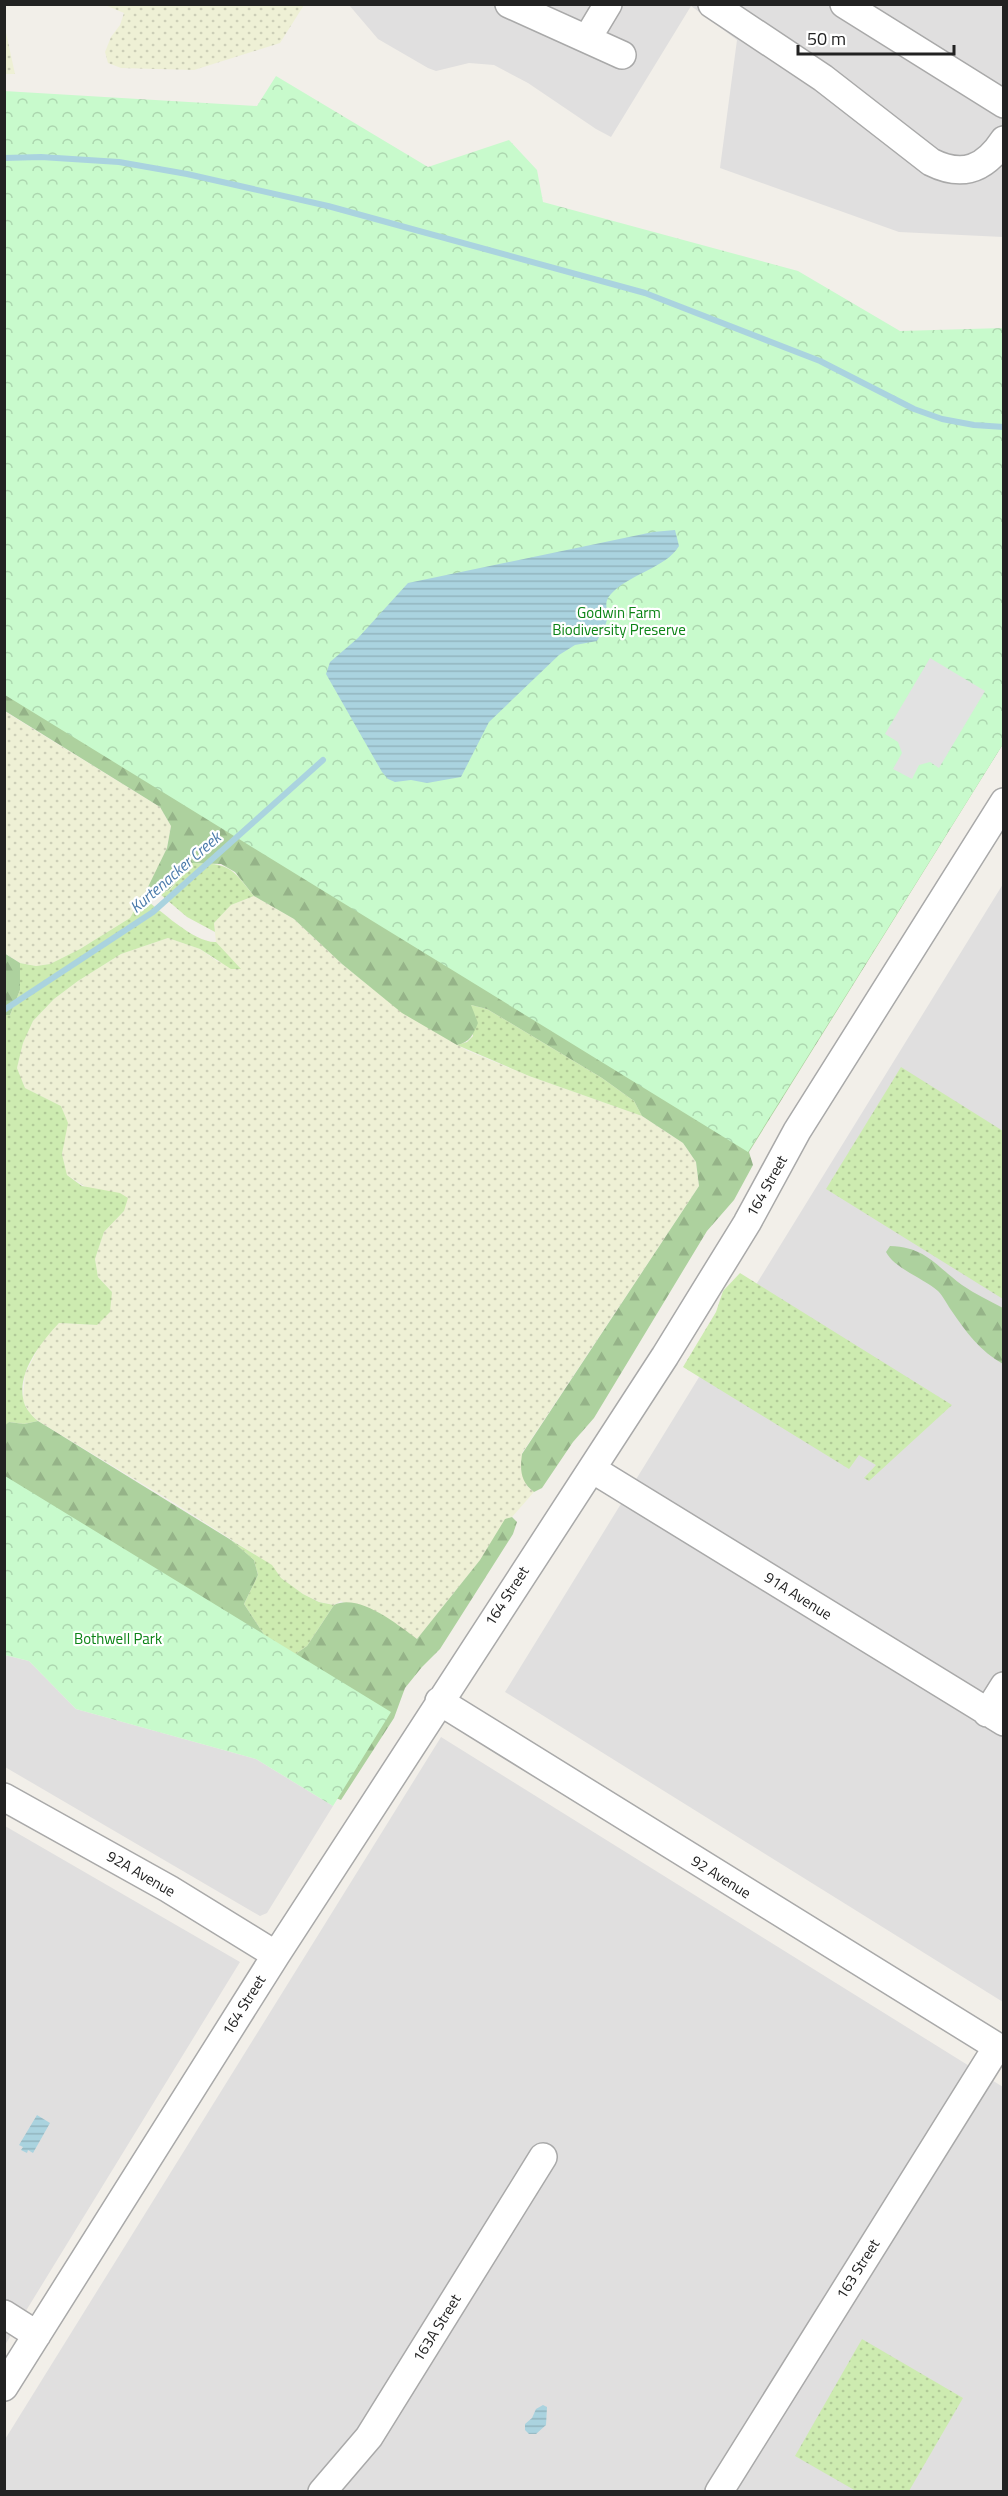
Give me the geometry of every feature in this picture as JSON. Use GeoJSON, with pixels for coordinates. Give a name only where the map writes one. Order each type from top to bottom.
{"type":"FeatureCollection","features":[{"type":"Feature","properties":{"kind":"street"},"geometry":{"type":"LineString","coordinates":[[509,4],[622,55]]}},
{"type":"Feature","properties":{"kind":"street"},"geometry":{"type":"LineString","coordinates":[[588,39],[608,4]]}},
{"type":"Feature","properties":{"kind":"street"},"geometry":{"type":"LineString","coordinates":[[712,4],[823,78],[931,162],[944,169],[969,169],[980,165],[993,156],[1004,140]]}},
{"type":"Feature","properties":{"kind":"street"},"geometry":{"type":"LineString","coordinates":[[844,4],[1004,104]]}},
{"type":"Feature","properties":{"kind":"street","name":"164 Street"},"geometry":{"type":"LineString","coordinates":[[4,2387],[276,1955],[671,1346],[747,1223],[797,1131],[1004,802]]}},
{"type":"Feature","properties":{"kind":"street","name":"91A Avenue"},"geometry":{"type":"LineString","coordinates":[[592,1469],[995,1718]]}},
{"type":"Feature","properties":{"kind":"street"},"geometry":{"type":"LineString","coordinates":[[995,1718],[1004,1686]]}},
{"type":"Feature","properties":{"kind":"street","name":"92 Avenue"},"geometry":{"type":"LineString","coordinates":[[439,1701],[1000,2049]]}},
{"type":"Feature","properties":{"kind":"street","name":"92A Avenue"},"geometry":{"type":"LineString","coordinates":[[4,1797],[169,1889],[276,1955]]}},
{"type":"Feature","properties":{"kind":"street","name":"163 Street"},"geometry":{"type":"LineString","coordinates":[[719,2492],[1000,2049]]}},
{"type":"Feature","properties":{"kind":"street","name":"163A Street"},"geometry":{"type":"LineString","coordinates":[[322,2492],[369,2437],[543,2157]]}},
{"type":"Feature","properties":{"kind":"street"},"geometry":{"type":"LineString","coordinates":[[4,2314],[37,2335]]}},
{"type":"Feature","properties":{"kind":"shaded area"},"geometry":{"type":"Polygon","coordinates":[[[349,5],[998,5],[1004,8],[1003,237],[899,232],[720,168],[737,40],[691,6],[611,137],[528,83],[494,65],[469,63],[436,71],[428,68],[378,39],[349,5]]]}},
{"type":"Feature","properties":{"kind":"shaded area"},"geometry":{"type":"Polygon","coordinates":[[[930,658],[985,691],[939,768],[930,762],[919,765],[912,779],[893,769],[902,753],[898,742],[885,734],[930,658]]]}},
{"type":"Feature","properties":{"kind":"shaded area"},"geometry":{"type":"Polygon","coordinates":[[[1003,884],[1003,2002],[505,1692],[1003,884]]]}},
{"type":"Feature","properties":{"kind":"shaded area"},"geometry":{"type":"Polygon","coordinates":[[[5,1655],[29,1661],[76,1709],[256,1759],[333,1806],[267,1913],[260,1916],[5,1767],[5,1655]]]}},
{"type":"Feature","properties":{"kind":"shaded area"},"geometry":{"type":"Polygon","coordinates":[[[441,1737],[1003,2087],[1003,2491],[5,2491],[4,2441],[441,1737]]]}},
{"type":"Feature","properties":{"kind":"shaded area"},"geometry":{"type":"Polygon","coordinates":[[[5,1826],[240,1962],[5,2345],[5,1826]]]}},
{"type":"Feature","properties":{"kind":"green space"},"geometry":{"type":"Polygon","coordinates":[[[105,5],[304,5],[280,43],[194,70],[121,68],[108,63],[105,52],[124,13],[105,5]]]}},
{"type":"Feature","properties":{"kind":"green space"},"geometry":{"type":"Polygon","coordinates":[[[5,28],[15,74],[5,74],[5,28]]]}},
{"type":"Feature","properties":{"kind":"green space","name":"Godwin Farm Biodiversity Preserve"},"geometry":{"type":"Polygon","coordinates":[[[276,76],[428,167],[509,140],[537,170],[543,202],[798,271],[900,331],[1003,328],[1003,744],[748,1152],[5,695],[4,91],[257,106],[276,76]]]}},
{"type":"Feature","properties":{"kind":"green space"},"geometry":{"type":"Polygon","coordinates":[[[4,676],[1003,744],[749,1152],[753,1165],[734,1200],[707,1231],[594,1418],[573,1442],[542,1488],[534,1492],[526,1484],[522,1475],[522,1454],[699,1186],[696,1162],[683,1143],[642,1116],[634,1101],[602,1078],[487,1009],[471,1005],[478,1023],[470,1037],[457,1045],[402,1013],[342,964],[294,919],[254,896],[235,872],[221,864],[191,863],[169,890],[160,894],[147,889],[167,848],[171,826],[160,807],[5,711],[4,676]]]}},
{"type":"Feature","properties":{"kind":"green space"},"geometry":{"type":"Polygon","coordinates":[[[4,711],[160,807],[171,826],[167,848],[130,918],[80,949],[50,964],[36,966],[20,963],[5,953],[4,711]]]}},
{"type":"Feature","properties":{"kind":"green space"},"geometry":{"type":"Polygon","coordinates":[[[191,863],[214,864],[228,869],[240,878],[254,896],[231,905],[214,923],[215,932],[187,917],[160,894],[170,890],[191,863]]]}},
{"type":"Feature","properties":{"kind":"green space"},"geometry":{"type":"Polygon","coordinates":[[[254,896],[294,919],[342,964],[402,1012],[466,1050],[529,1076],[642,1116],[683,1143],[696,1162],[699,1186],[522,1453],[527,1486],[534,1492],[512,1517],[505,1520],[480,1560],[417,1639],[341,1601],[334,1605],[320,1602],[303,1594],[281,1578],[271,1565],[176,1504],[38,1421],[29,1412],[23,1400],[25,1374],[43,1339],[59,1323],[97,1325],[112,1292],[98,1277],[95,1259],[104,1232],[124,1211],[67,1175],[62,1154],[67,1123],[61,1106],[25,1088],[17,1068],[23,1043],[33,1021],[54,999],[121,954],[168,938],[200,949],[217,961],[240,969],[216,942],[214,923],[231,905],[254,896]]]}},
{"type":"Feature","properties":{"kind":"green space"},"geometry":{"type":"Polygon","coordinates":[[[142,897],[188,932],[207,941],[216,942],[241,969],[231,969],[200,949],[168,938],[121,954],[54,999],[33,1021],[23,1043],[17,1068],[25,1088],[61,1106],[68,1123],[62,1154],[67,1175],[82,1186],[120,1193],[128,1198],[124,1211],[104,1232],[95,1259],[98,1277],[112,1292],[110,1312],[97,1325],[59,1323],[33,1357],[24,1377],[22,1388],[24,1401],[28,1411],[38,1421],[24,1424],[9,1422],[5,1426],[5,1015],[10,1015],[20,990],[20,963],[36,966],[50,964],[80,949],[130,918],[142,897]]]}},
{"type":"Feature","properties":{"kind":"green space"},"geometry":{"type":"Polygon","coordinates":[[[4,953],[20,963],[20,990],[10,1015],[5,1015],[4,953]]]}},
{"type":"Feature","properties":{"kind":"green space"},"geometry":{"type":"Polygon","coordinates":[[[471,1005],[487,1009],[602,1078],[634,1101],[642,1116],[529,1076],[457,1045],[467,1042],[473,1036],[471,1005]]]}},
{"type":"Feature","properties":{"kind":"green space"},"geometry":{"type":"Polygon","coordinates":[[[901,1067],[1003,1131],[1003,1299],[826,1189],[901,1067]]]}},
{"type":"Feature","properties":{"kind":"green space"},"geometry":{"type":"Polygon","coordinates":[[[890,1246],[902,1247],[922,1254],[962,1285],[1003,1308],[1003,1364],[974,1340],[938,1291],[890,1258],[886,1252],[890,1246]]]}},
{"type":"Feature","properties":{"kind":"green space"},"geometry":{"type":"Polygon","coordinates":[[[740,1273],[952,1405],[869,1481],[864,1478],[876,1465],[859,1455],[849,1469],[683,1367],[716,1312],[723,1291],[740,1273]]]}},
{"type":"Feature","properties":{"kind":"green space","name":"Bothwell Park"},"geometry":{"type":"Polygon","coordinates":[[[38,1421],[231,1540],[254,1560],[258,1575],[244,1604],[271,1645],[291,1657],[307,1646],[334,1605],[344,1602],[355,1603],[378,1612],[417,1639],[480,1560],[505,1519],[512,1517],[517,1522],[513,1534],[440,1649],[405,1688],[394,1718],[341,1800],[327,1795],[305,1772],[5,1636],[4,1426],[9,1422],[24,1424],[38,1421]]]}},
{"type":"Feature","properties":{"kind":"green space","name":"Bothwell Park"},"geometry":{"type":"Polygon","coordinates":[[[5,1476],[391,1712],[333,1806],[256,1759],[76,1709],[29,1661],[5,1655],[5,1476]]]}},
{"type":"Feature","properties":{"kind":"green space"},"geometry":{"type":"Polygon","coordinates":[[[231,1540],[272,1565],[281,1578],[303,1594],[319,1602],[334,1605],[307,1646],[291,1657],[271,1645],[244,1604],[258,1575],[254,1560],[231,1540]]]}},
{"type":"Feature","properties":{"kind":"green space"},"geometry":{"type":"Polygon","coordinates":[[[862,2339],[963,2398],[909,2491],[856,2491],[795,2456],[862,2339]]]}},
{"type":"Feature","properties":{"kind":"water"},"geometry":{"type":"Polygon","coordinates":[[[675,530],[679,546],[673,554],[657,566],[627,581],[608,597],[607,620],[597,641],[575,645],[559,655],[489,722],[461,777],[427,783],[411,780],[395,782],[388,779],[382,772],[326,674],[330,662],[358,638],[408,583],[653,532],[675,530]]]}},
{"type":"Feature","properties":{"kind":"water"},"geometry":{"type":"Polygon","coordinates":[[[37,2115],[50,2123],[33,2153],[28,2150],[27,2153],[21,2150],[23,2147],[19,2145],[37,2115]]]}},
{"type":"Feature","properties":{"kind":"water"},"geometry":{"type":"Polygon","coordinates":[[[543,2405],[547,2407],[546,2425],[536,2434],[529,2434],[525,2430],[525,2424],[532,2418],[536,2409],[543,2405]]]}},
{"type":"Feature","properties":{"kind":"waterway"},"geometry":{"type":"LineString","coordinates":[[4,158],[41,157],[119,162],[187,174],[328,206],[645,293],[820,361],[914,409],[942,419],[974,425],[1004,427]]}},
{"type":"Feature","properties":{"kind":"waterway","name":"Kurtenacker Creek"},"geometry":{"type":"LineString","coordinates":[[4,1010],[153,912],[323,760]]}}]}
